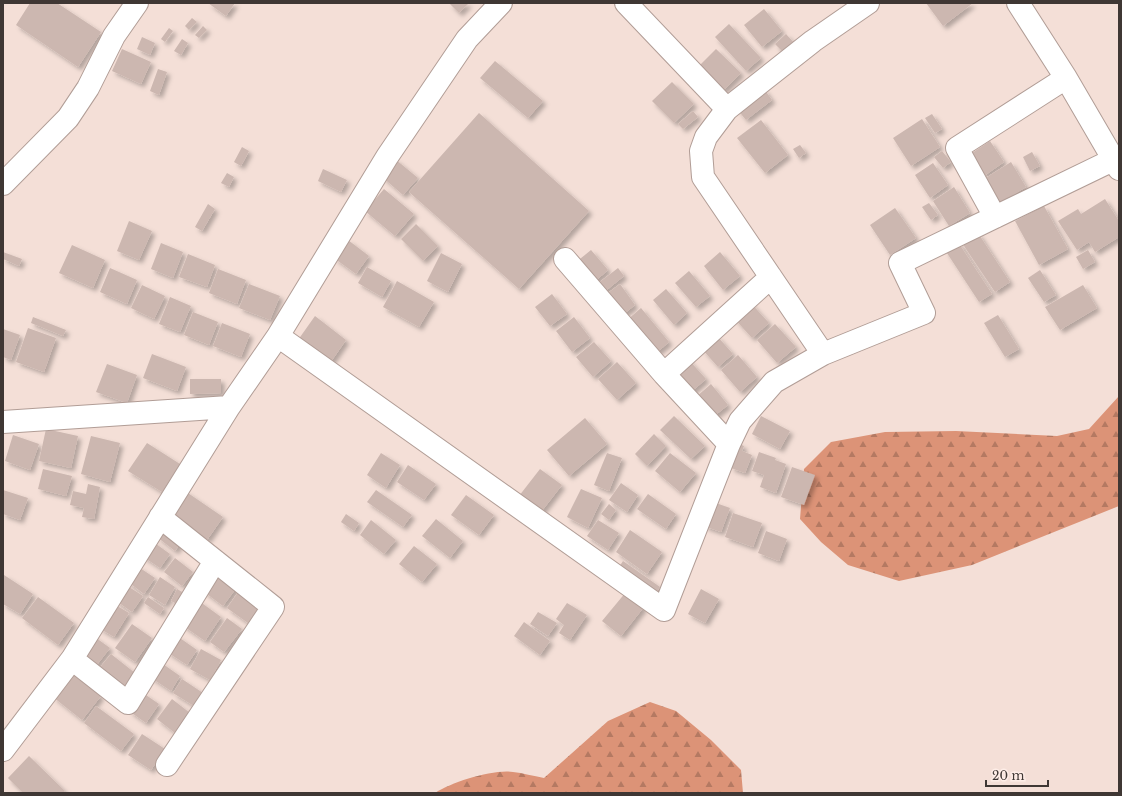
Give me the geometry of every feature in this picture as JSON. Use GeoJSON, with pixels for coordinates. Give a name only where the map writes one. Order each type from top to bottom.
{"type":"FeatureCollection","features":[{"type":"Feature","properties":{"kind":"street"},"geometry":{"type":"LineString","coordinates":[[7,174],[68,118],[88,88],[114,36],[137,3]]}},
{"type":"Feature","properties":{"kind":"street"},"geometry":{"type":"LineString","coordinates":[[3,750],[72,659],[229,407],[278,336],[387,157],[467,39],[501,3]]}},
{"type":"Feature","properties":{"kind":"street"},"geometry":{"type":"LineString","coordinates":[[626,3],[727,109]]}},
{"type":"Feature","properties":{"kind":"street"},"geometry":{"type":"LineString","coordinates":[[823,354],[703,177],[701,151],[706,137],[727,109],[813,41],[868,3]]}},
{"type":"Feature","properties":{"kind":"street"},"geometry":{"type":"LineString","coordinates":[[278,336],[664,610],[729,444],[740,421],[774,382],[823,354],[924,313],[900,263],[995,217],[1117,162],[1018,3]]}},
{"type":"Feature","properties":{"kind":"street"},"geometry":{"type":"LineString","coordinates":[[995,217],[957,148],[1066,78]]}},
{"type":"Feature","properties":{"kind":"street"},"geometry":{"type":"LineString","coordinates":[[565,259],[664,374],[729,444]]}},
{"type":"Feature","properties":{"kind":"street"},"geometry":{"type":"LineString","coordinates":[[664,374],[771,277]]}},
{"type":"Feature","properties":{"kind":"street"},"geometry":{"type":"LineString","coordinates":[[3,422],[229,407]]}},
{"type":"Feature","properties":{"kind":"street"},"geometry":{"type":"LineString","coordinates":[[160,517],[273,607],[167,765]]}},
{"type":"Feature","properties":{"kind":"street"},"geometry":{"type":"LineString","coordinates":[[72,659],[128,703],[215,561]]}},
{"type":"Feature","properties":{"kind":"green space"},"geometry":{"type":"Polygon","coordinates":[[[1119,396],[1119,506],[972,565],[899,581],[848,565],[821,542],[800,519],[804,469],[831,442],[885,432],[956,431],[1057,436],[1089,429],[1119,396]]]}},
{"type":"Feature","properties":{"kind":"green space"},"geometry":{"type":"Polygon","coordinates":[[[650,702],[676,711],[711,740],[741,770],[743,793],[435,793],[473,777],[495,772],[513,772],[544,778],[608,721],[650,702]]]}},
{"type":"Feature","properties":{"kind":"building"},"geometry":{"type":"Polygon","coordinates":[[[30,3],[57,3],[101,32],[78,67],[16,25],[30,3]]]}},
{"type":"Feature","properties":{"kind":"building"},"geometry":{"type":"Polygon","coordinates":[[[208,3],[235,3],[226,16],[208,3]]]}},
{"type":"Feature","properties":{"kind":"building"},"geometry":{"type":"Polygon","coordinates":[[[449,3],[469,3],[459,13],[449,3]]]}},
{"type":"Feature","properties":{"kind":"building"},"geometry":{"type":"Polygon","coordinates":[[[926,3],[973,3],[943,26],[926,3]]]}},
{"type":"Feature","properties":{"kind":"building"},"geometry":{"type":"Polygon","coordinates":[[[764,9],[782,31],[762,47],[744,25],[764,9]]]}},
{"type":"Feature","properties":{"kind":"building"},"geometry":{"type":"Polygon","coordinates":[[[192,18],[197,22],[189,30],[185,26],[192,18]]]}},
{"type":"Feature","properties":{"kind":"building"},"geometry":{"type":"Polygon","coordinates":[[[729,24],[761,58],[746,71],[715,37],[729,24]]]}},
{"type":"Feature","properties":{"kind":"building"},"geometry":{"type":"Polygon","coordinates":[[[203,26],[207,30],[199,38],[195,35],[203,26]]]}},
{"type":"Feature","properties":{"kind":"building"},"geometry":{"type":"Polygon","coordinates":[[[169,28],[173,31],[165,42],[161,39],[169,28]]]}},
{"type":"Feature","properties":{"kind":"building"},"geometry":{"type":"Polygon","coordinates":[[[786,34],[795,44],[784,53],[775,44],[786,34]]]}},
{"type":"Feature","properties":{"kind":"building"},"geometry":{"type":"Polygon","coordinates":[[[142,37],[155,43],[150,55],[137,49],[142,37]]]}},
{"type":"Feature","properties":{"kind":"building"},"geometry":{"type":"Polygon","coordinates":[[[182,39],[188,43],[181,55],[174,51],[182,39]]]}},
{"type":"Feature","properties":{"kind":"building"},"geometry":{"type":"Polygon","coordinates":[[[122,49],[151,62],[141,84],[112,71],[122,49]]]}},
{"type":"Feature","properties":{"kind":"building"},"geometry":{"type":"Polygon","coordinates":[[[716,49],[741,73],[723,91],[698,67],[716,49]]]}},
{"type":"Feature","properties":{"kind":"building"},"geometry":{"type":"Polygon","coordinates":[[[495,61],[543,101],[528,118],[480,78],[495,61]]]}},
{"type":"Feature","properties":{"kind":"building"},"geometry":{"type":"Polygon","coordinates":[[[158,69],[167,72],[159,95],[150,91],[158,69]]]}},
{"type":"Feature","properties":{"kind":"building"},"geometry":{"type":"Polygon","coordinates":[[[672,82],[694,104],[674,123],[652,101],[672,82]]]}},
{"type":"Feature","properties":{"kind":"building"},"geometry":{"type":"Polygon","coordinates":[[[764,89],[772,100],[746,120],[737,109],[764,89]]]}},
{"type":"Feature","properties":{"kind":"building"},"geometry":{"type":"Polygon","coordinates":[[[693,111],[698,117],[683,129],[678,124],[693,111]]]}},
{"type":"Feature","properties":{"kind":"building"},"geometry":{"type":"Polygon","coordinates":[[[479,113],[589,211],[519,289],[409,192],[479,113]]]}},
{"type":"Feature","properties":{"kind":"building"},"geometry":{"type":"Polygon","coordinates":[[[932,114],[942,129],[935,133],[925,118],[932,114]]]}},
{"type":"Feature","properties":{"kind":"building"},"geometry":{"type":"Polygon","coordinates":[[[922,119],[940,147],[911,166],[893,138],[922,119]]]}},
{"type":"Feature","properties":{"kind":"building"},"geometry":{"type":"Polygon","coordinates":[[[761,120],[788,155],[765,173],[737,138],[761,120]]]}},
{"type":"Feature","properties":{"kind":"building"},"geometry":{"type":"Polygon","coordinates":[[[990,141],[1004,162],[984,176],[969,155],[990,141]]]}},
{"type":"Feature","properties":{"kind":"building"},"geometry":{"type":"Polygon","coordinates":[[[800,145],[806,153],[799,158],[793,149],[800,145]]]}},
{"type":"Feature","properties":{"kind":"building"},"geometry":{"type":"Polygon","coordinates":[[[242,147],[249,151],[241,166],[234,162],[242,147]]]}},
{"type":"Feature","properties":{"kind":"building"},"geometry":{"type":"Polygon","coordinates":[[[942,151],[951,162],[943,168],[934,157],[942,151]]]}},
{"type":"Feature","properties":{"kind":"building"},"geometry":{"type":"Polygon","coordinates":[[[1032,152],[1040,166],[1030,171],[1023,157],[1032,152]]]}},
{"type":"Feature","properties":{"kind":"building"},"geometry":{"type":"Polygon","coordinates":[[[395,159],[418,178],[403,195],[381,176],[395,159]]]}},
{"type":"Feature","properties":{"kind":"building"},"geometry":{"type":"Polygon","coordinates":[[[1011,162],[1026,187],[996,205],[981,181],[1011,162]]]}},
{"type":"Feature","properties":{"kind":"building"},"geometry":{"type":"Polygon","coordinates":[[[933,163],[948,185],[930,198],[915,175],[933,163]]]}},
{"type":"Feature","properties":{"kind":"building"},"geometry":{"type":"Polygon","coordinates":[[[323,169],[347,180],[341,192],[318,181],[323,169]]]}},
{"type":"Feature","properties":{"kind":"building"},"geometry":{"type":"Polygon","coordinates":[[[227,173],[234,177],[229,187],[221,183],[227,173]]]}},
{"type":"Feature","properties":{"kind":"building"},"geometry":{"type":"Polygon","coordinates":[[[954,187],[970,213],[949,226],[933,201],[954,187]]]}},
{"type":"Feature","properties":{"kind":"building"},"geometry":{"type":"Polygon","coordinates":[[[384,189],[414,214],[395,236],[365,211],[384,189]]]}},
{"type":"Feature","properties":{"kind":"building"},"geometry":{"type":"Polygon","coordinates":[[[1105,199],[1119,221],[1119,237],[1095,252],[1089,242],[1077,250],[1058,221],[1078,209],[1081,214],[1105,199]]]}},
{"type":"Feature","properties":{"kind":"building"},"geometry":{"type":"Polygon","coordinates":[[[929,203],[938,215],[931,220],[922,207],[929,203]]]}},
{"type":"Feature","properties":{"kind":"building"},"geometry":{"type":"Polygon","coordinates":[[[208,204],[215,209],[202,231],[195,227],[208,204]]]}},
{"type":"Feature","properties":{"kind":"building"},"geometry":{"type":"Polygon","coordinates":[[[1044,206],[1068,249],[1039,265],[1015,221],[1044,206]]]}},
{"type":"Feature","properties":{"kind":"building"},"geometry":{"type":"Polygon","coordinates":[[[895,208],[916,238],[890,255],[870,225],[895,208]]]}},
{"type":"Feature","properties":{"kind":"building"},"geometry":{"type":"Polygon","coordinates":[[[129,221],[152,231],[139,260],[117,251],[129,221]]]}},
{"type":"Feature","properties":{"kind":"building"},"geometry":{"type":"Polygon","coordinates":[[[416,224],[438,246],[423,261],[401,239],[416,224]]]}},
{"type":"Feature","properties":{"kind":"building"},"geometry":{"type":"Polygon","coordinates":[[[978,233],[1010,282],[995,292],[962,243],[978,233]]]}},
{"type":"Feature","properties":{"kind":"building"},"geometry":{"type":"Polygon","coordinates":[[[348,240],[369,256],[356,274],[334,258],[348,240]]]}},
{"type":"Feature","properties":{"kind":"building"},"geometry":{"type":"Polygon","coordinates":[[[958,242],[992,294],[979,302],[945,250],[958,242]]]}},
{"type":"Feature","properties":{"kind":"building"},"geometry":{"type":"Polygon","coordinates":[[[161,243],[183,252],[173,278],[151,269],[161,243]]]}},
{"type":"Feature","properties":{"kind":"building"},"geometry":{"type":"Polygon","coordinates":[[[72,245],[105,260],[93,288],[59,273],[72,245]]]}},
{"type":"Feature","properties":{"kind":"building"},"geometry":{"type":"Polygon","coordinates":[[[591,250],[608,270],[592,284],[575,263],[591,250]]]}},
{"type":"Feature","properties":{"kind":"building"},"geometry":{"type":"Polygon","coordinates":[[[1088,250],[1095,262],[1083,269],[1076,257],[1088,250]]]}},
{"type":"Feature","properties":{"kind":"building"},"geometry":{"type":"Polygon","coordinates":[[[3,252],[22,259],[19,266],[3,259],[3,252]]]}},
{"type":"Feature","properties":{"kind":"building"},"geometry":{"type":"Polygon","coordinates":[[[720,252],[740,276],[723,290],[704,266],[720,252]]]}},
{"type":"Feature","properties":{"kind":"building"},"geometry":{"type":"Polygon","coordinates":[[[441,253],[462,264],[448,292],[427,281],[441,253]]]}},
{"type":"Feature","properties":{"kind":"building"},"geometry":{"type":"Polygon","coordinates":[[[188,254],[215,265],[207,287],[179,277],[188,254]]]}},
{"type":"Feature","properties":{"kind":"building"},"geometry":{"type":"Polygon","coordinates":[[[367,267],[391,281],[382,297],[358,283],[367,267]]]}},
{"type":"Feature","properties":{"kind":"building"},"geometry":{"type":"Polygon","coordinates":[[[110,268],[137,280],[127,304],[100,292],[110,268]]]}},
{"type":"Feature","properties":{"kind":"building"},"geometry":{"type":"Polygon","coordinates":[[[618,268],[624,276],[603,293],[596,285],[618,268]]]}},
{"type":"Feature","properties":{"kind":"building"},"geometry":{"type":"Polygon","coordinates":[[[218,269],[246,280],[237,304],[209,293],[218,269]]]}},
{"type":"Feature","properties":{"kind":"building"},"geometry":{"type":"Polygon","coordinates":[[[1040,270],[1056,295],[1044,302],[1028,278],[1040,270]]]}},
{"type":"Feature","properties":{"kind":"building"},"geometry":{"type":"Polygon","coordinates":[[[689,271],[710,296],[696,307],[675,283],[689,271]]]}},
{"type":"Feature","properties":{"kind":"building"},"geometry":{"type":"Polygon","coordinates":[[[397,281],[434,302],[419,327],[383,307],[397,281]]]}},
{"type":"Feature","properties":{"kind":"building"},"geometry":{"type":"Polygon","coordinates":[[[249,284],[280,296],[270,320],[239,308],[249,284]]]}},
{"type":"Feature","properties":{"kind":"building"},"geometry":{"type":"Polygon","coordinates":[[[620,284],[635,305],[620,317],[604,296],[620,284]]]}},
{"type":"Feature","properties":{"kind":"building"},"geometry":{"type":"Polygon","coordinates":[[[142,285],[165,296],[154,319],[131,308],[142,285]]]}},
{"type":"Feature","properties":{"kind":"building"},"geometry":{"type":"Polygon","coordinates":[[[1083,285],[1097,308],[1060,330],[1045,307],[1083,285]]]}},
{"type":"Feature","properties":{"kind":"building"},"geometry":{"type":"Polygon","coordinates":[[[666,289],[687,313],[674,325],[653,300],[666,289]]]}},
{"type":"Feature","properties":{"kind":"building"},"geometry":{"type":"Polygon","coordinates":[[[552,294],[567,314],[550,326],[535,307],[552,294]]]}},
{"type":"Feature","properties":{"kind":"building"},"geometry":{"type":"Polygon","coordinates":[[[170,297],[191,306],[180,332],[159,324],[170,297]]]}},
{"type":"Feature","properties":{"kind":"building"},"geometry":{"type":"Polygon","coordinates":[[[749,301],[769,323],[752,338],[732,316],[749,301]]]}},
{"type":"Feature","properties":{"kind":"building"},"geometry":{"type":"Polygon","coordinates":[[[641,308],[669,342],[655,354],[626,321],[641,308]]]}},
{"type":"Feature","properties":{"kind":"building"},"geometry":{"type":"Polygon","coordinates":[[[193,312],[218,322],[209,345],[184,335],[193,312]]]}},
{"type":"Feature","properties":{"kind":"building"},"geometry":{"type":"Polygon","coordinates":[[[998,315],[1019,349],[1005,357],[984,323],[998,315]]]}},
{"type":"Feature","properties":{"kind":"building"},"geometry":{"type":"Polygon","coordinates":[[[315,316],[346,340],[330,363],[298,340],[315,316]]]}},
{"type":"Feature","properties":{"kind":"building"},"geometry":{"type":"Polygon","coordinates":[[[33,317],[66,330],[63,336],[31,323],[33,317]]]}},
{"type":"Feature","properties":{"kind":"building"},"geometry":{"type":"Polygon","coordinates":[[[574,317],[590,338],[572,352],[556,331],[574,317]]]}},
{"type":"Feature","properties":{"kind":"building"},"geometry":{"type":"Polygon","coordinates":[[[222,323],[250,334],[241,357],[213,346],[222,323]]]}},
{"type":"Feature","properties":{"kind":"building"},"geometry":{"type":"Polygon","coordinates":[[[775,324],[796,347],[777,363],[757,340],[775,324]]]}},
{"type":"Feature","properties":{"kind":"building"},"geometry":{"type":"Polygon","coordinates":[[[28,328],[56,338],[44,372],[16,362],[28,328]]]}},
{"type":"Feature","properties":{"kind":"building"},"geometry":{"type":"Polygon","coordinates":[[[3,329],[20,335],[11,360],[3,357],[3,329]]]}},
{"type":"Feature","properties":{"kind":"building"},"geometry":{"type":"Polygon","coordinates":[[[717,336],[733,354],[718,367],[702,349],[717,336]]]}},
{"type":"Feature","properties":{"kind":"building"},"geometry":{"type":"Polygon","coordinates":[[[594,342],[611,361],[593,377],[576,357],[594,342]]]}},
{"type":"Feature","properties":{"kind":"building"},"geometry":{"type":"Polygon","coordinates":[[[152,354],[186,367],[177,391],[143,378],[152,354]]]}},
{"type":"Feature","properties":{"kind":"building"},"geometry":{"type":"Polygon","coordinates":[[[738,355],[757,377],[740,392],[721,370],[738,355]]]}},
{"type":"Feature","properties":{"kind":"building"},"geometry":{"type":"Polygon","coordinates":[[[688,359],[706,379],[690,393],[672,372],[688,359]]]}},
{"type":"Feature","properties":{"kind":"building"},"geometry":{"type":"Polygon","coordinates":[[[617,362],[636,383],[617,400],[598,379],[617,362]]]}},
{"type":"Feature","properties":{"kind":"building"},"geometry":{"type":"Polygon","coordinates":[[[107,364],[137,375],[127,403],[96,392],[107,364]]]}},
{"type":"Feature","properties":{"kind":"building"},"geometry":{"type":"Polygon","coordinates":[[[190,379],[221,379],[221,393],[190,394],[190,379]]]}},
{"type":"Feature","properties":{"kind":"building"},"geometry":{"type":"Polygon","coordinates":[[[711,384],[728,405],[713,417],[696,397],[711,384]]]}},
{"type":"Feature","properties":{"kind":"building"},"geometry":{"type":"Polygon","coordinates":[[[674,416],[705,446],[691,459],[660,430],[674,416]]]}},
{"type":"Feature","properties":{"kind":"building"},"geometry":{"type":"Polygon","coordinates":[[[761,416],[790,431],[780,449],[752,434],[761,416]]]}},
{"type":"Feature","properties":{"kind":"building"},"geometry":{"type":"Polygon","coordinates":[[[585,418],[607,444],[569,476],[547,450],[585,418]]]}},
{"type":"Feature","properties":{"kind":"building"},"geometry":{"type":"Polygon","coordinates":[[[46,429],[78,436],[71,468],[39,461],[46,429]]]}},
{"type":"Feature","properties":{"kind":"building"},"geometry":{"type":"Polygon","coordinates":[[[654,434],[666,446],[647,466],[635,454],[654,434]]]}},
{"type":"Feature","properties":{"kind":"building"},"geometry":{"type":"Polygon","coordinates":[[[13,435],[39,444],[30,470],[5,461],[13,435]]]}},
{"type":"Feature","properties":{"kind":"building"},"geometry":{"type":"Polygon","coordinates":[[[91,436],[120,443],[110,482],[81,474],[91,436]]]}},
{"type":"Feature","properties":{"kind":"building"},"geometry":{"type":"Polygon","coordinates":[[[732,441],[744,446],[742,451],[752,455],[745,473],[731,468],[732,441]]]}},
{"type":"Feature","properties":{"kind":"building"},"geometry":{"type":"Polygon","coordinates":[[[147,443],[180,464],[162,492],[128,471],[147,443]]]}},
{"type":"Feature","properties":{"kind":"building"},"geometry":{"type":"Polygon","coordinates":[[[759,452],[776,458],[775,460],[786,464],[776,493],[760,487],[764,475],[752,471],[759,452]]]}},
{"type":"Feature","properties":{"kind":"building"},"geometry":{"type":"Polygon","coordinates":[[[381,453],[400,465],[386,488],[367,475],[381,453]]]}},
{"type":"Feature","properties":{"kind":"building"},"geometry":{"type":"Polygon","coordinates":[[[607,453],[622,458],[609,491],[594,485],[607,453]]]}},
{"type":"Feature","properties":{"kind":"building"},"geometry":{"type":"Polygon","coordinates":[[[670,453],[696,473],[680,492],[655,471],[670,453]]]}},
{"type":"Feature","properties":{"kind":"building"},"geometry":{"type":"Polygon","coordinates":[[[408,465],[436,484],[424,500],[397,482],[408,465]]]}},
{"type":"Feature","properties":{"kind":"building"},"geometry":{"type":"Polygon","coordinates":[[[792,467],[815,475],[804,505],[781,497],[792,467]]]}},
{"type":"Feature","properties":{"kind":"building"},"geometry":{"type":"Polygon","coordinates":[[[43,469],[72,476],[66,496],[38,489],[43,469]]]}},
{"type":"Feature","properties":{"kind":"building"},"geometry":{"type":"Polygon","coordinates":[[[540,469],[562,485],[541,512],[519,496],[540,469]]]}},
{"type":"Feature","properties":{"kind":"building"},"geometry":{"type":"Polygon","coordinates":[[[621,483],[638,495],[627,512],[609,500],[621,483]]]}},
{"type":"Feature","properties":{"kind":"building"},"geometry":{"type":"Polygon","coordinates":[[[88,484],[100,487],[94,519],[82,517],[84,508],[70,505],[73,491],[86,494],[88,484]]]}},
{"type":"Feature","properties":{"kind":"building"},"geometry":{"type":"Polygon","coordinates":[[[581,489],[602,498],[588,528],[567,517],[581,489]]]}},
{"type":"Feature","properties":{"kind":"building"},"geometry":{"type":"Polygon","coordinates":[[[3,490],[28,498],[20,520],[3,514],[3,490]]]}},
{"type":"Feature","properties":{"kind":"building"},"geometry":{"type":"Polygon","coordinates":[[[376,490],[412,515],[403,527],[367,502],[376,490]]]}},
{"type":"Feature","properties":{"kind":"building"},"geometry":{"type":"Polygon","coordinates":[[[185,491],[223,517],[207,540],[169,515],[185,491]]]}},
{"type":"Feature","properties":{"kind":"building"},"geometry":{"type":"Polygon","coordinates":[[[648,494],[676,514],[666,529],[637,509],[648,494]]]}},
{"type":"Feature","properties":{"kind":"building"},"geometry":{"type":"Polygon","coordinates":[[[466,495],[494,515],[479,535],[451,515],[466,495]]]}},
{"type":"Feature","properties":{"kind":"building"},"geometry":{"type":"Polygon","coordinates":[[[713,502],[730,508],[721,532],[704,526],[713,502]]]}},
{"type":"Feature","properties":{"kind":"building"},"geometry":{"type":"Polygon","coordinates":[[[609,504],[616,510],[609,520],[601,514],[609,504]]]}},
{"type":"Feature","properties":{"kind":"building"},"geometry":{"type":"Polygon","coordinates":[[[733,513],[762,523],[753,547],[725,537],[733,513]]]}},
{"type":"Feature","properties":{"kind":"building"},"geometry":{"type":"Polygon","coordinates":[[[346,514],[359,523],[354,531],[341,522],[346,514]]]}},
{"type":"Feature","properties":{"kind":"building"},"geometry":{"type":"Polygon","coordinates":[[[436,519],[463,541],[450,558],[422,536],[436,519]]]}},
{"type":"Feature","properties":{"kind":"building"},"geometry":{"type":"Polygon","coordinates":[[[371,520],[396,540],[384,554],[360,535],[371,520]]]}},
{"type":"Feature","properties":{"kind":"building"},"geometry":{"type":"Polygon","coordinates":[[[598,520],[619,533],[608,550],[587,536],[598,520]]]}},
{"type":"Feature","properties":{"kind":"building"},"geometry":{"type":"Polygon","coordinates":[[[163,530],[180,544],[175,551],[157,537],[163,530]]]}},
{"type":"Feature","properties":{"kind":"building"},"geometry":{"type":"Polygon","coordinates":[[[630,530],[662,552],[647,574],[616,552],[630,530]]]}},
{"type":"Feature","properties":{"kind":"building"},"geometry":{"type":"Polygon","coordinates":[[[766,531],[787,539],[779,561],[758,553],[766,531]]]}},
{"type":"Feature","properties":{"kind":"building"},"geometry":{"type":"Polygon","coordinates":[[[152,541],[170,554],[160,568],[142,556],[152,541]]]}},
{"type":"Feature","properties":{"kind":"building"},"geometry":{"type":"Polygon","coordinates":[[[414,546],[437,564],[422,582],[399,564],[414,546]]]}},
{"type":"Feature","properties":{"kind":"building"},"geometry":{"type":"Polygon","coordinates":[[[175,558],[193,572],[182,586],[164,572],[175,558]]]}},
{"type":"Feature","properties":{"kind":"building"},"geometry":{"type":"Polygon","coordinates":[[[623,561],[660,587],[654,596],[617,570],[623,561]]]}},
{"type":"Feature","properties":{"kind":"building"},"geometry":{"type":"Polygon","coordinates":[[[137,566],[155,578],[144,594],[127,581],[137,566]]]}},
{"type":"Feature","properties":{"kind":"building"},"geometry":{"type":"Polygon","coordinates":[[[216,573],[237,587],[223,606],[203,591],[216,573]]]}},
{"type":"Feature","properties":{"kind":"building"},"geometry":{"type":"Polygon","coordinates":[[[4,575],[33,594],[20,614],[3,604],[4,575]]]}},
{"type":"Feature","properties":{"kind":"building"},"geometry":{"type":"Polygon","coordinates":[[[160,577],[175,587],[165,605],[149,595],[160,577]]]}},
{"type":"Feature","properties":{"kind":"building"},"geometry":{"type":"Polygon","coordinates":[[[126,585],[143,596],[132,612],[115,600],[126,585]]]}},
{"type":"Feature","properties":{"kind":"building"},"geometry":{"type":"Polygon","coordinates":[[[177,589],[184,593],[177,604],[171,601],[177,589]]]}},
{"type":"Feature","properties":{"kind":"building"},"geometry":{"type":"Polygon","coordinates":[[[701,589],[719,599],[705,623],[688,614],[701,589]]]}},
{"type":"Feature","properties":{"kind":"building"},"geometry":{"type":"Polygon","coordinates":[[[239,591],[260,607],[248,623],[227,608],[239,591]]]}},
{"type":"Feature","properties":{"kind":"building"},"geometry":{"type":"Polygon","coordinates":[[[626,592],[644,607],[621,636],[602,621],[626,592]]]}},
{"type":"Feature","properties":{"kind":"building"},"geometry":{"type":"Polygon","coordinates":[[[38,597],[74,623],[58,645],[22,618],[38,597]]]}},
{"type":"Feature","properties":{"kind":"building"},"geometry":{"type":"Polygon","coordinates":[[[148,597],[164,608],[160,614],[144,603],[148,597]]]}},
{"type":"Feature","properties":{"kind":"building"},"geometry":{"type":"Polygon","coordinates":[[[199,601],[221,617],[205,641],[182,625],[199,601]]]}},
{"type":"Feature","properties":{"kind":"building"},"geometry":{"type":"Polygon","coordinates":[[[567,603],[587,615],[570,640],[559,633],[564,625],[556,619],[567,603]]]}},
{"type":"Feature","properties":{"kind":"building"},"geometry":{"type":"Polygon","coordinates":[[[114,604],[129,613],[114,637],[99,628],[114,604]]]}},
{"type":"Feature","properties":{"kind":"building"},"geometry":{"type":"Polygon","coordinates":[[[538,612],[557,623],[548,636],[530,624],[538,612]]]}},
{"type":"Feature","properties":{"kind":"building"},"geometry":{"type":"Polygon","coordinates":[[[227,618],[242,629],[224,652],[210,642],[227,618]]]}},
{"type":"Feature","properties":{"kind":"building"},"geometry":{"type":"Polygon","coordinates":[[[524,622],[550,641],[540,655],[514,636],[524,622]]]}},
{"type":"Feature","properties":{"kind":"building"},"geometry":{"type":"Polygon","coordinates":[[[132,624],[152,638],[135,662],[115,648],[132,624]]]}},
{"type":"Feature","properties":{"kind":"building"},"geometry":{"type":"Polygon","coordinates":[[[92,635],[110,648],[96,666],[79,652],[92,635]]]}},
{"type":"Feature","properties":{"kind":"building"},"geometry":{"type":"Polygon","coordinates":[[[177,636],[197,650],[187,665],[167,652],[177,636]]]}},
{"type":"Feature","properties":{"kind":"building"},"geometry":{"type":"Polygon","coordinates":[[[201,649],[221,660],[210,680],[190,669],[201,649]]]}},
{"type":"Feature","properties":{"kind":"building"},"geometry":{"type":"Polygon","coordinates":[[[111,654],[135,673],[122,690],[97,671],[111,654]]]}},
{"type":"Feature","properties":{"kind":"building"},"geometry":{"type":"Polygon","coordinates":[[[160,662],[180,676],[171,691],[150,677],[160,662]]]}},
{"type":"Feature","properties":{"kind":"building"},"geometry":{"type":"Polygon","coordinates":[[[72,673],[101,696],[82,720],[53,697],[72,673]]]}},
{"type":"Feature","properties":{"kind":"building"},"geometry":{"type":"Polygon","coordinates":[[[182,679],[203,693],[194,706],[173,693],[182,679]]]}},
{"type":"Feature","properties":{"kind":"building"},"geometry":{"type":"Polygon","coordinates":[[[143,693],[159,704],[146,723],[129,711],[143,693]]]}},
{"type":"Feature","properties":{"kind":"building"},"geometry":{"type":"Polygon","coordinates":[[[172,699],[190,713],[175,733],[157,719],[172,699]]]}},
{"type":"Feature","properties":{"kind":"building"},"geometry":{"type":"Polygon","coordinates":[[[96,706],[134,734],[121,751],[84,723],[96,706]]]}},
{"type":"Feature","properties":{"kind":"building"},"geometry":{"type":"Polygon","coordinates":[[[142,734],[165,749],[151,770],[128,755],[142,734]]]}},
{"type":"Feature","properties":{"kind":"building"},"geometry":{"type":"Polygon","coordinates":[[[29,756],[65,791],[63,793],[23,793],[8,778],[29,756]]]}}]}
